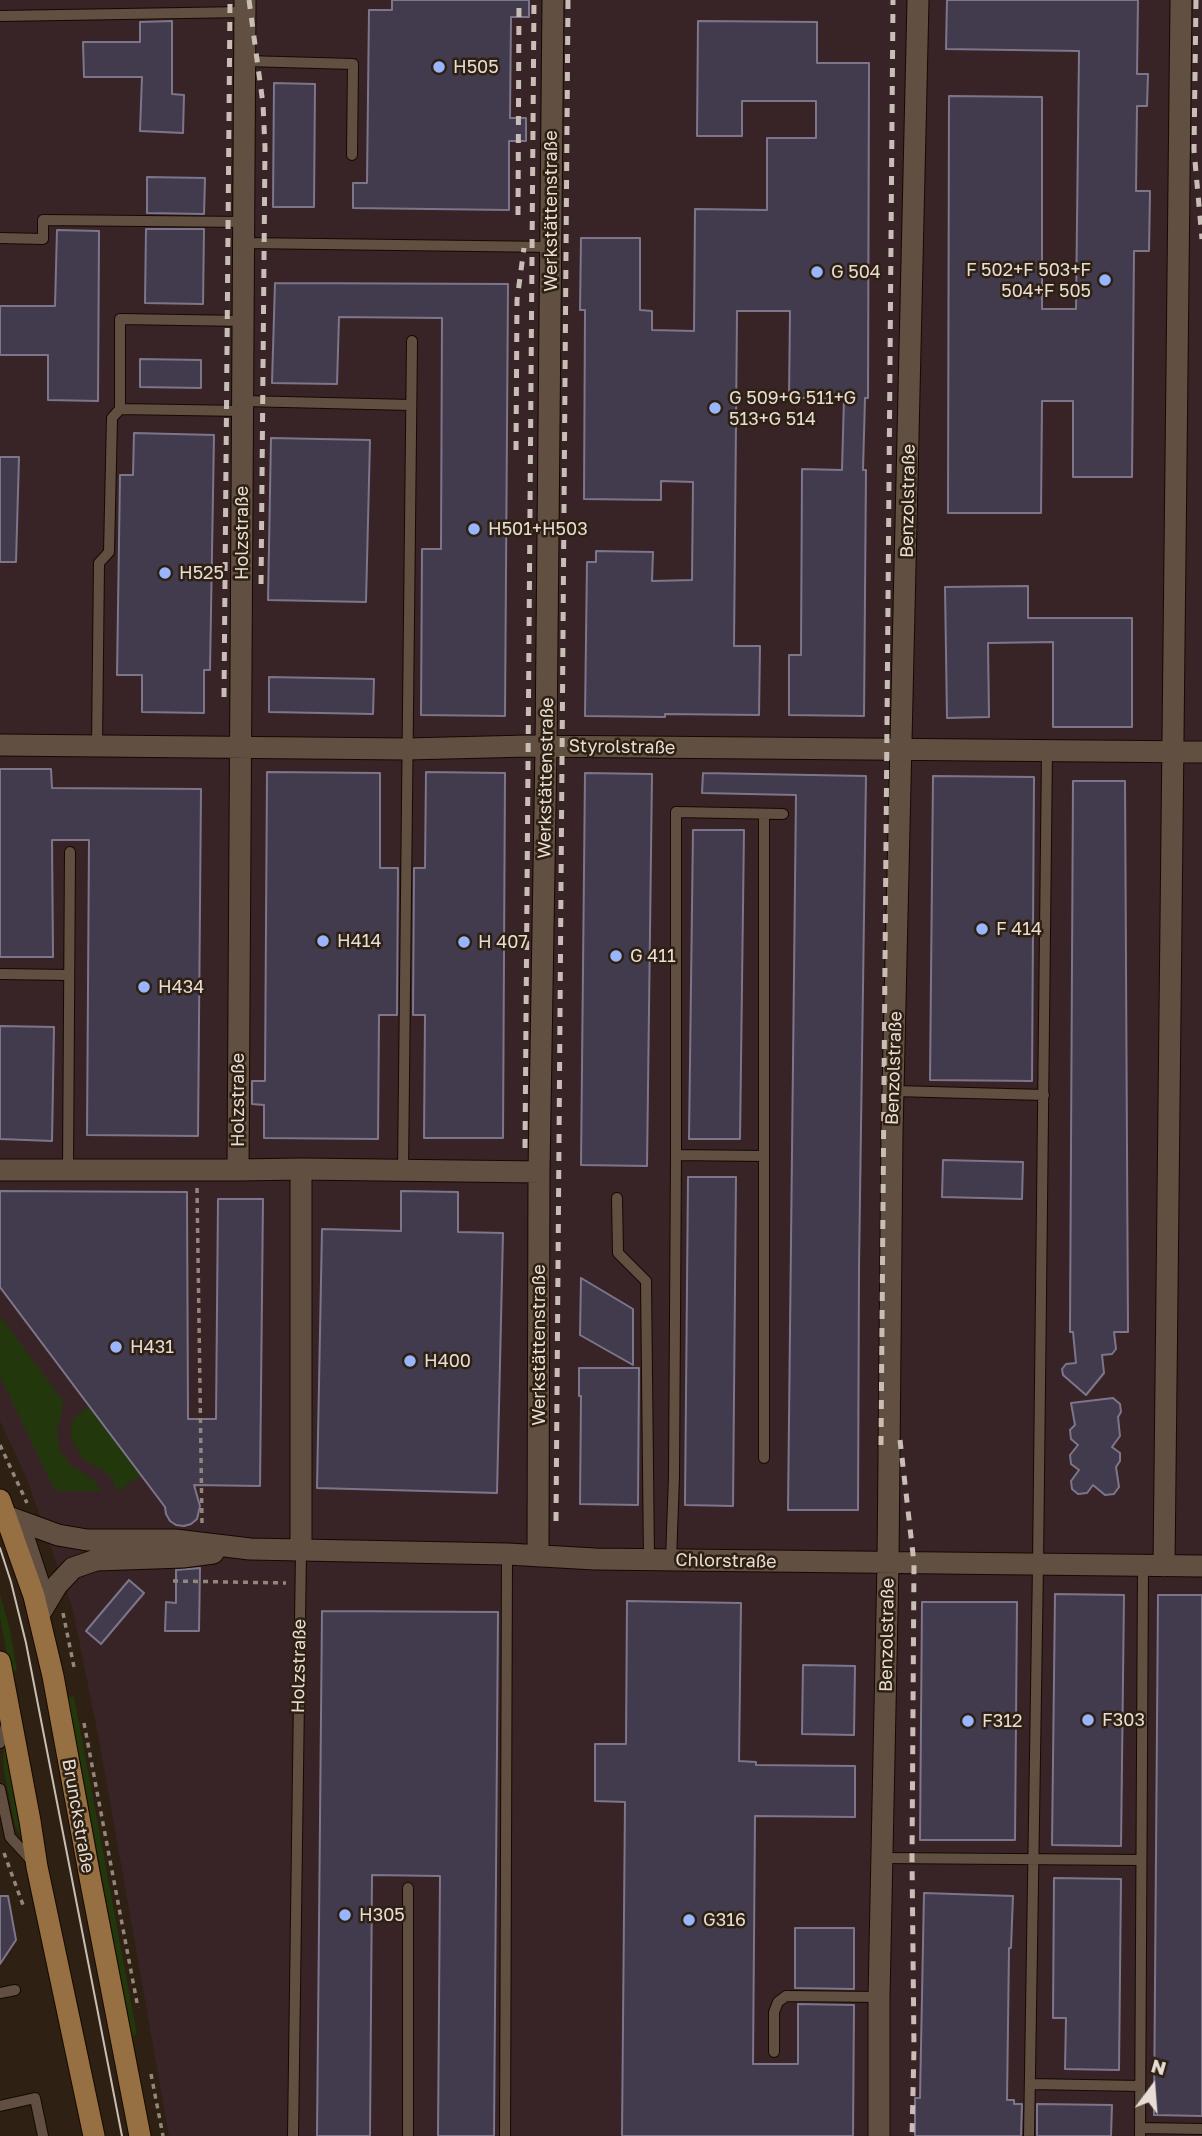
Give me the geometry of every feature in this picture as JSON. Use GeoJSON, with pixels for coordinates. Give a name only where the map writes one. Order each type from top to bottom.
{"type":"FeatureCollection","features":[{"type":"Feature","properties":{"kind":"main road","name":"Brunckstraße"},"geometry":{"type":"LineString","coordinates":[[3,1508],[37,1606],[55,1686],[140,2136]]}},
{"type":"Feature","properties":{"kind":"main road"},"geometry":{"type":"LineString","coordinates":[[0,1662],[37,1867],[94,2136]]}},
{"type":"Feature","properties":{"kind":"street","name":"Werkstättenstraße"},"geometry":{"type":"LineString","coordinates":[[538,1556],[539,1172],[546,746],[552,0]]}},
{"type":"Feature","properties":{"kind":"street","name":"Benzolstraße"},"geometry":{"type":"LineString","coordinates":[[878,2136],[894,1091],[918,0]]}},
{"type":"Feature","properties":{"kind":"street"},"geometry":{"type":"LineString","coordinates":[[1153,1566],[1173,751],[1181,0]]}},
{"type":"Feature","properties":{"kind":"street","name":"Holzstraße"},"geometry":{"type":"LineString","coordinates":[[245,6],[238,1170],[300,1169],[301,1550]]}},
{"type":"Feature","properties":{"kind":"street","name":"Styrolstraße"},"geometry":{"type":"LineString","coordinates":[[0,745],[407,749],[546,746],[1202,752]]}},
{"type":"Feature","properties":{"kind":"street"},"geometry":{"type":"LineString","coordinates":[[300,1169],[539,1172]]}},
{"type":"Feature","properties":{"kind":"street"},"geometry":{"type":"LineString","coordinates":[[0,1170],[238,1170]]}},
{"type":"Feature","properties":{"kind":"street"},"geometry":{"type":"LineString","coordinates":[[3,1508],[58,1535],[183,1549]]}},
{"type":"Feature","properties":{"kind":"street"},"geometry":{"type":"LineString","coordinates":[[37,1606],[74,1568],[96,1560],[183,1549]]}},
{"type":"Feature","properties":{"kind":"street","name":"Chlorstraße"},"geometry":{"type":"LineString","coordinates":[[183,1549],[507,1554],[649,1560],[1202,1566]]}},
{"type":"Feature","properties":{"kind":"lane"},"geometry":{"type":"LineString","coordinates":[[0,16],[245,6]]}},
{"type":"Feature","properties":{"kind":"lane"},"geometry":{"type":"LineString","coordinates":[[245,61],[354,64],[352,155]]}},
{"type":"Feature","properties":{"kind":"lane"},"geometry":{"type":"LineString","coordinates":[[0,238],[43,239],[43,220],[551,247]]}},
{"type":"Feature","properties":{"kind":"lane"},"geometry":{"type":"LineString","coordinates":[[97,745],[99,563],[109,552],[112,418],[120,409],[121,319],[244,321]]}},
{"type":"Feature","properties":{"kind":"lane"},"geometry":{"type":"LineString","coordinates":[[403,1170],[412,341]]}},
{"type":"Feature","properties":{"kind":"lane"},"geometry":{"type":"LineString","coordinates":[[120,409],[411,405]]}},
{"type":"Feature","properties":{"kind":"lane"},"geometry":{"type":"LineString","coordinates":[[1029,2136],[1047,751]]}},
{"type":"Feature","properties":{"kind":"lane"},"geometry":{"type":"LineString","coordinates":[[671,1560],[674,1476],[676,812],[783,814]]}},
{"type":"Feature","properties":{"kind":"lane"},"geometry":{"type":"LineString","coordinates":[[764,814],[764,1458]]}},
{"type":"Feature","properties":{"kind":"lane"},"geometry":{"type":"LineString","coordinates":[[68,1169],[70,852]]}},
{"type":"Feature","properties":{"kind":"lane"},"geometry":{"type":"LineString","coordinates":[[0,974],[69,975]]}},
{"type":"Feature","properties":{"kind":"lane"},"geometry":{"type":"LineString","coordinates":[[894,1091],[1044,1095]]}},
{"type":"Feature","properties":{"kind":"lane"},"geometry":{"type":"LineString","coordinates":[[676,1155],[764,1156]]}},
{"type":"Feature","properties":{"kind":"lane"},"geometry":{"type":"LineString","coordinates":[[617,1198],[618,1253],[646,1281],[649,1560]]}},
{"type":"Feature","properties":{"kind":"lane","name":"Holzstraße"},"geometry":{"type":"LineString","coordinates":[[293,2136],[301,1550]]}},
{"type":"Feature","properties":{"kind":"lane"},"geometry":{"type":"LineString","coordinates":[[505,2136],[507,1554]]}},
{"type":"Feature","properties":{"kind":"lane"},"geometry":{"type":"LineString","coordinates":[[1153,1566],[1141,1860],[1140,2132],[1202,2129]]}},
{"type":"Feature","properties":{"kind":"lane"},"geometry":{"type":"LineString","coordinates":[[0,1743],[10,1714]]}},
{"type":"Feature","properties":{"kind":"lane"},"geometry":{"type":"LineString","coordinates":[[0,1789],[10,1836],[37,1867]]}},
{"type":"Feature","properties":{"kind":"lane"},"geometry":{"type":"LineString","coordinates":[[882,1857],[1141,1860]]}},
{"type":"Feature","properties":{"kind":"lane"},"geometry":{"type":"LineString","coordinates":[[408,1888],[408,2136]]}},
{"type":"Feature","properties":{"kind":"lane"},"geometry":{"type":"LineString","coordinates":[[0,1993],[15,1990]]}},
{"type":"Feature","properties":{"kind":"lane"},"geometry":{"type":"LineString","coordinates":[[774,2052],[774,2012],[778,2002],[786,1996],[879,1997]]}},
{"type":"Feature","properties":{"kind":"lane"},"geometry":{"type":"LineString","coordinates":[[1030,2084],[1140,2086]]}},
{"type":"Feature","properties":{"kind":"lane"},"geometry":{"type":"LineString","coordinates":[[0,2106],[35,2098],[43,2136]]}},
{"type":"Feature","properties":{"kind":"path"},"geometry":{"type":"LineString","coordinates":[[197,1169],[202,1528]]}},
{"type":"Feature","properties":{"kind":"path"},"geometry":{"type":"LineString","coordinates":[[0,1445],[4,1454]]}},
{"type":"Feature","properties":{"kind":"path"},"geometry":{"type":"LineString","coordinates":[[173,1581],[300,1583]]}},
{"type":"Feature","properties":{"kind":"path"},"geometry":{"type":"LineString","coordinates":[[82,1712],[138,2008]]}},
{"type":"Feature","properties":{"kind":"path"},"geometry":{"type":"LineString","coordinates":[[150,2073],[163,2136]]}},
{"type":"Feature","properties":{"kind":"shaded area"},"geometry":{"type":"Polygon","coordinates":[[[0,0],[1202,0],[1202,2136],[169,2136],[99,1740],[73,1610],[27,1479],[0,1421],[0,0]]]}},
{"type":"Feature","properties":{"kind":"green space"},"geometry":{"type":"Polygon","coordinates":[[[0,1316],[63,1401],[57,1427],[59,1449],[70,1465],[94,1480],[101,1491],[55,1491],[0,1376],[0,1316]]]}},
{"type":"Feature","properties":{"kind":"green space"},"geometry":{"type":"Polygon","coordinates":[[[89,1406],[141,1475],[118,1491],[107,1473],[82,1458],[71,1438],[74,1418],[89,1406]]]}},
{"type":"Feature","properties":{"kind":"green space"},"geometry":{"type":"Polygon","coordinates":[[[0,1594],[17,1671],[10,1671],[0,1617],[0,1594]]]}},
{"type":"Feature","properties":{"kind":"green space"},"geometry":{"type":"Polygon","coordinates":[[[74,1696],[137,2034],[132,2036],[68,1697],[74,1696]]]}},
{"type":"Feature","properties":{"kind":"green space"},"geometry":{"type":"Polygon","coordinates":[[[6,1745],[23,1841],[15,1826],[4,1772],[6,1745]]]}},
{"type":"Feature","properties":{"kind":"building","name":"H505"},"geometry":{"type":"Polygon","coordinates":[[[392,0],[529,0],[529,17],[511,17],[510,118],[526,118],[526,141],[509,141],[509,210],[353,208],[353,183],[367,183],[369,10],[392,10],[392,0]]]}},
{"type":"Feature","properties":{"kind":"building"},"geometry":{"type":"Polygon","coordinates":[[[947,0],[1138,0],[1137,74],[1148,74],[1147,106],[1137,106],[1136,191],[1150,191],[1149,251],[1134,251],[1132,477],[1073,477],[1073,401],[1042,401],[1041,513],[948,513],[949,96],[1042,97],[1042,309],[1076,309],[1079,51],[946,49],[947,0]]]}},
{"type":"Feature","properties":{"kind":"building"},"geometry":{"type":"Polygon","coordinates":[[[172,21],[172,94],[184,95],[183,133],[140,131],[142,77],[84,77],[83,42],[140,42],[140,22],[172,21]]]}},
{"type":"Feature","properties":{"kind":"building"},"geometry":{"type":"Polygon","coordinates":[[[698,21],[817,22],[817,63],[869,63],[868,398],[865,398],[863,470],[866,470],[864,716],[789,715],[789,655],[801,655],[802,469],[842,470],[844,398],[789,398],[790,311],[737,311],[734,646],[760,646],[759,715],[585,716],[587,562],[596,562],[596,551],[653,552],[652,581],[692,580],[693,482],[661,481],[661,500],[584,499],[585,310],[580,310],[581,238],[640,238],[640,310],[652,311],[652,330],[694,331],[695,209],[767,210],[767,138],[816,138],[816,101],[742,101],[742,136],[697,136],[698,21]]]}},
{"type":"Feature","properties":{"kind":"building"},"geometry":{"type":"Polygon","coordinates":[[[274,83],[315,84],[314,207],[273,207],[274,83]]]}},
{"type":"Feature","properties":{"kind":"building"},"geometry":{"type":"Polygon","coordinates":[[[147,177],[205,178],[204,214],[147,213],[147,177]]]}},
{"type":"Feature","properties":{"kind":"building"},"geometry":{"type":"Polygon","coordinates":[[[146,229],[204,229],[203,304],[145,303],[146,229]]]}},
{"type":"Feature","properties":{"kind":"building"},"geometry":{"type":"Polygon","coordinates":[[[57,230],[99,231],[98,401],[48,400],[48,355],[0,355],[0,306],[55,306],[57,230]]]}},
{"type":"Feature","properties":{"kind":"building","name":"H501+H503"},"geometry":{"type":"Polygon","coordinates":[[[275,283],[508,284],[505,716],[421,715],[422,549],[441,549],[442,318],[339,317],[337,384],[272,383],[275,283]]]}},
{"type":"Feature","properties":{"kind":"building"},"geometry":{"type":"Polygon","coordinates":[[[140,359],[201,360],[201,388],[140,387],[140,359]]]}},
{"type":"Feature","properties":{"kind":"building","name":"H525"},"geometry":{"type":"Polygon","coordinates":[[[134,433],[214,435],[210,670],[204,670],[204,713],[142,712],[142,675],[117,675],[120,475],[133,475],[134,433]]]}},
{"type":"Feature","properties":{"kind":"building"},"geometry":{"type":"Polygon","coordinates":[[[271,438],[370,440],[366,602],[268,600],[271,438]]]}},
{"type":"Feature","properties":{"kind":"building"},"geometry":{"type":"Polygon","coordinates":[[[0,457],[19,457],[16,562],[0,562],[0,457]]]}},
{"type":"Feature","properties":{"kind":"building"},"geometry":{"type":"Polygon","coordinates":[[[1028,586],[1028,618],[1132,618],[1132,727],[1053,727],[1053,642],[988,643],[989,717],[947,718],[945,587],[1028,586]]]}},
{"type":"Feature","properties":{"kind":"building"},"geometry":{"type":"Polygon","coordinates":[[[269,677],[374,679],[373,714],[269,712],[269,677]]]}},
{"type":"Feature","properties":{"kind":"building","name":"H434"},"geometry":{"type":"Polygon","coordinates":[[[0,769],[51,769],[52,788],[201,789],[198,1136],[87,1135],[89,840],[52,840],[53,957],[0,957],[0,769]]]}},
{"type":"Feature","properties":{"kind":"building","name":"H414"},"geometry":{"type":"Polygon","coordinates":[[[267,772],[380,773],[380,868],[398,868],[397,1015],[379,1015],[378,1139],[264,1138],[264,1105],[252,1104],[252,1081],[265,1081],[267,772]]]}},
{"type":"Feature","properties":{"kind":"building","name":"H 407"},"geometry":{"type":"Polygon","coordinates":[[[426,772],[505,773],[503,1138],[424,1138],[425,1015],[413,1015],[414,868],[425,868],[426,772]]]}},
{"type":"Feature","properties":{"kind":"building","name":"G 411"},"geometry":{"type":"Polygon","coordinates":[[[585,773],[652,774],[647,1166],[581,1165],[585,773]]]}},
{"type":"Feature","properties":{"kind":"building"},"geometry":{"type":"Polygon","coordinates":[[[703,773],[866,776],[858,1510],[788,1510],[796,795],[702,793],[703,773]]]}},
{"type":"Feature","properties":{"kind":"building","name":"F 414"},"geometry":{"type":"Polygon","coordinates":[[[933,776],[1034,777],[1032,1081],[930,1080],[933,776]]]}},
{"type":"Feature","properties":{"kind":"building"},"geometry":{"type":"Polygon","coordinates":[[[1073,781],[1125,781],[1128,1332],[1114,1332],[1116,1349],[1112,1354],[1102,1355],[1104,1373],[1086,1395],[1063,1375],[1062,1369],[1066,1364],[1076,1363],[1073,1332],[1070,1332],[1073,781]]]}},
{"type":"Feature","properties":{"kind":"building"},"geometry":{"type":"Polygon","coordinates":[[[693,830],[744,830],[740,1139],[689,1139],[693,830]]]}},
{"type":"Feature","properties":{"kind":"building"},"geometry":{"type":"Polygon","coordinates":[[[0,1026],[54,1027],[52,1141],[0,1139],[0,1026]]]}},
{"type":"Feature","properties":{"kind":"building"},"geometry":{"type":"Polygon","coordinates":[[[943,1160],[1023,1162],[1022,1199],[942,1197],[943,1160]]]}},
{"type":"Feature","properties":{"kind":"building"},"geometry":{"type":"Polygon","coordinates":[[[688,1177],[736,1177],[733,1506],[685,1505],[688,1177]]]}},
{"type":"Feature","properties":{"kind":"building","name":"H431"},"geometry":{"type":"Polygon","coordinates":[[[0,1191],[187,1192],[188,1419],[216,1419],[218,1199],[263,1199],[260,1486],[194,1485],[200,1506],[197,1519],[184,1526],[170,1521],[165,1507],[0,1287],[0,1191]]]}},
{"type":"Feature","properties":{"kind":"building","name":"H400"},"geometry":{"type":"Polygon","coordinates":[[[401,1191],[458,1192],[458,1232],[503,1233],[497,1493],[317,1488],[322,1229],[401,1231],[401,1191]]]}},
{"type":"Feature","properties":{"kind":"building"},"geometry":{"type":"Polygon","coordinates":[[[581,1278],[633,1309],[633,1365],[580,1335],[581,1278]]]}},
{"type":"Feature","properties":{"kind":"building"},"geometry":{"type":"Polygon","coordinates":[[[579,1368],[639,1368],[638,1505],[580,1504],[579,1368]]]}},
{"type":"Feature","properties":{"kind":"building"},"geometry":{"type":"Polygon","coordinates":[[[1113,1398],[1120,1404],[1121,1412],[1118,1417],[1120,1436],[1112,1447],[1120,1453],[1120,1461],[1116,1467],[1119,1487],[1114,1494],[1105,1495],[1093,1485],[1087,1493],[1078,1494],[1072,1489],[1071,1481],[1079,1470],[1071,1464],[1070,1455],[1078,1445],[1071,1439],[1070,1430],[1075,1425],[1071,1403],[1113,1398]]]}},
{"type":"Feature","properties":{"kind":"building"},"geometry":{"type":"Polygon","coordinates":[[[200,1568],[199,1631],[165,1631],[166,1602],[176,1603],[176,1570],[200,1568]]]}},
{"type":"Feature","properties":{"kind":"building"},"geometry":{"type":"Polygon","coordinates":[[[129,1580],[144,1593],[101,1644],[86,1631],[129,1580]]]}},
{"type":"Feature","properties":{"kind":"building","name":"F303"},"geometry":{"type":"Polygon","coordinates":[[[1055,1594],[1124,1595],[1121,1846],[1052,1845],[1055,1594]]]}},
{"type":"Feature","properties":{"kind":"building"},"geometry":{"type":"Polygon","coordinates":[[[1158,1595],[1202,1595],[1202,2116],[1154,2115],[1158,1595]]]}},
{"type":"Feature","properties":{"kind":"building"},"geometry":{"type":"Polygon","coordinates":[[[627,1601],[741,1603],[739,1761],[756,1762],[756,1765],[855,1766],[855,1817],[755,1816],[753,2064],[798,2064],[798,2004],[854,2005],[853,2136],[622,2136],[625,1802],[595,1801],[595,1744],[626,1744],[627,1601]]]}},
{"type":"Feature","properties":{"kind":"building","name":"F312"},"geometry":{"type":"Polygon","coordinates":[[[922,1602],[1017,1602],[1015,1840],[920,1840],[922,1602]]]}},
{"type":"Feature","properties":{"kind":"building"},"geometry":{"type":"Polygon","coordinates":[[[322,1611],[498,1612],[494,2136],[438,2136],[440,1876],[372,1875],[370,2136],[317,2136],[322,1611]]]}},
{"type":"Feature","properties":{"kind":"building"},"geometry":{"type":"Polygon","coordinates":[[[803,1665],[855,1666],[854,1735],[802,1734],[803,1665]]]}},
{"type":"Feature","properties":{"kind":"building"},"geometry":{"type":"Polygon","coordinates":[[[1054,1878],[1121,1879],[1119,2070],[1065,2069],[1066,2018],[1053,2018],[1054,1878]]]}},
{"type":"Feature","properties":{"kind":"building"},"geometry":{"type":"Polygon","coordinates":[[[924,1893],[1013,1896],[1009,1948],[1007,2100],[1022,2104],[1021,2136],[915,2136],[915,2098],[920,2098],[924,1893]]]}},
{"type":"Feature","properties":{"kind":"building"},"geometry":{"type":"Polygon","coordinates":[[[0,1896],[8,1896],[16,1940],[0,1964],[0,1896]]]}},
{"type":"Feature","properties":{"kind":"building"},"geometry":{"type":"Polygon","coordinates":[[[795,1928],[854,1928],[854,1989],[795,1988],[795,1928]]]}},
{"type":"Feature","properties":{"kind":"building"},"geometry":{"type":"Polygon","coordinates":[[[1037,2104],[1112,2105],[1111,2136],[1037,2136],[1037,2104]]]}},
{"type":"Feature","properties":{"kind":"tram line"},"geometry":{"type":"LineString","coordinates":[[0,1548],[26,1643],[122,2136]]}},
{"type":"Feature","properties":{"kind":"railway"},"geometry":{"type":"LineString","coordinates":[[224,697],[230,0]]}},
{"type":"Feature","properties":{"kind":"railway"},"geometry":{"type":"LineString","coordinates":[[249,0],[263,104],[265,148],[261,590]]}},
{"type":"Feature","properties":{"kind":"railway"},"geometry":{"type":"LineString","coordinates":[[518,215],[519,0]]}},
{"type":"Feature","properties":{"kind":"railway"},"geometry":{"type":"LineString","coordinates":[[525,1148],[534,0]]}},
{"type":"Feature","properties":{"kind":"railway"},"geometry":{"type":"LineString","coordinates":[[556,1521],[568,0]]}},
{"type":"Feature","properties":{"kind":"railway"},"geometry":{"type":"LineString","coordinates":[[881,1445],[893,0]]}},
{"type":"Feature","properties":{"kind":"railway"},"geometry":{"type":"LineString","coordinates":[[1196,0],[1194,150],[1202,239]]}},
{"type":"Feature","properties":{"kind":"railway"},"geometry":{"type":"LineString","coordinates":[[516,450],[517,300],[524,248]]}},
{"type":"Feature","properties":{"kind":"railway"},"geometry":{"type":"LineString","coordinates":[[900,1440],[914,1563],[912,2136]]}},
{"type":"Feature","properties":{"kind":"place","name":"H505"},"geometry":{"type":"Point","coordinates":[439,67]}},
{"type":"Feature","properties":{"kind":"place","name":"G 504"},"geometry":{"type":"Point","coordinates":[817,272]}},
{"type":"Feature","properties":{"kind":"place","name":"F 502+F 503+F 504+F 505"},"geometry":{"type":"Point","coordinates":[1105,280]}},
{"type":"Feature","properties":{"kind":"place","name":"G 509+G 511+G 513+G 514"},"geometry":{"type":"Point","coordinates":[715,408]}},
{"type":"Feature","properties":{"kind":"place","name":"H501+H503"},"geometry":{"type":"Point","coordinates":[474,529]}},
{"type":"Feature","properties":{"kind":"place","name":"H525"},"geometry":{"type":"Point","coordinates":[165,573]}},
{"type":"Feature","properties":{"kind":"place","name":"F 414"},"geometry":{"type":"Point","coordinates":[982,929]}},
{"type":"Feature","properties":{"kind":"place","name":"H414"},"geometry":{"type":"Point","coordinates":[323,941]}},
{"type":"Feature","properties":{"kind":"place","name":"H 407"},"geometry":{"type":"Point","coordinates":[464,942]}},
{"type":"Feature","properties":{"kind":"place","name":"G 411"},"geometry":{"type":"Point","coordinates":[616,956]}},
{"type":"Feature","properties":{"kind":"place","name":"H434"},"geometry":{"type":"Point","coordinates":[144,987]}},
{"type":"Feature","properties":{"kind":"place","name":"H431"},"geometry":{"type":"Point","coordinates":[116,1347]}},
{"type":"Feature","properties":{"kind":"place","name":"H400"},"geometry":{"type":"Point","coordinates":[410,1361]}},
{"type":"Feature","properties":{"kind":"place","name":"F303"},"geometry":{"type":"Point","coordinates":[1088,1720]}},
{"type":"Feature","properties":{"kind":"place","name":"F312"},"geometry":{"type":"Point","coordinates":[968,1721]}},
{"type":"Feature","properties":{"kind":"place","name":"H305"},"geometry":{"type":"Point","coordinates":[345,1915]}},
{"type":"Feature","properties":{"kind":"place","name":"G316"},"geometry":{"type":"Point","coordinates":[689,1920]}}]}
